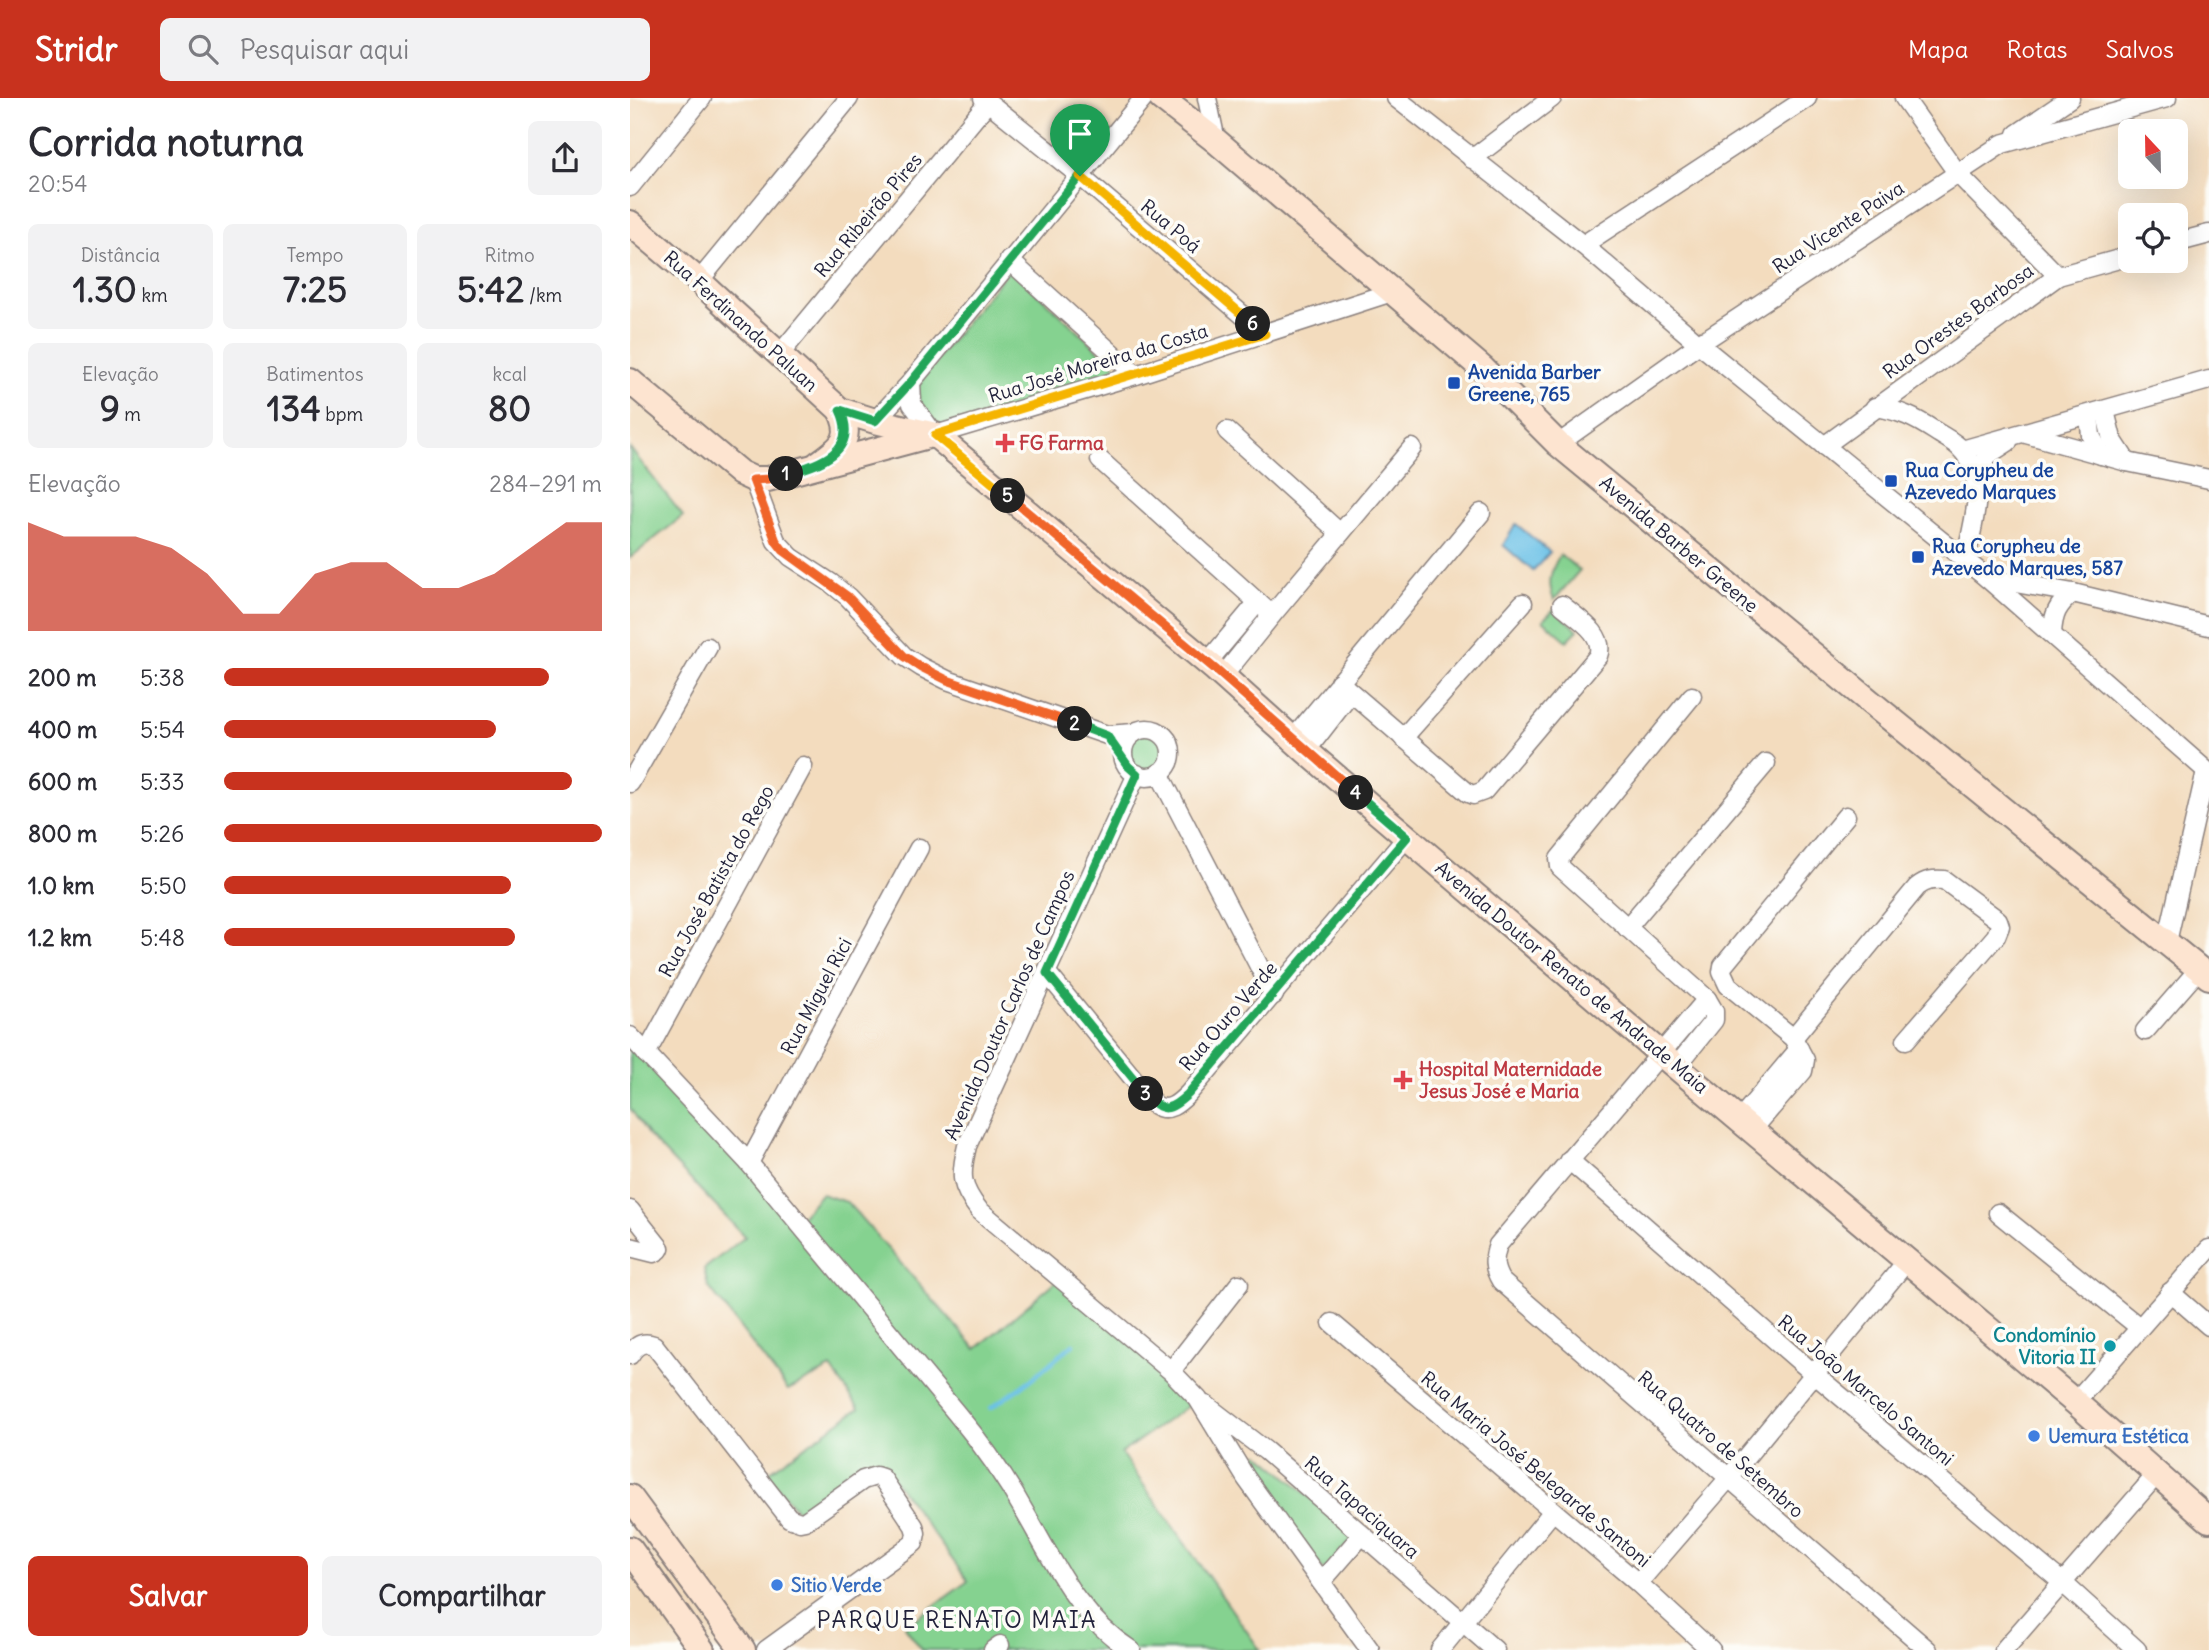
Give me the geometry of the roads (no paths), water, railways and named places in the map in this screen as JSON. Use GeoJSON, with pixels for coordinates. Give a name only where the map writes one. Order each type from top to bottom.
{"type":"FeatureCollection","features":[{"type":"Feature","properties":{"kind":"street"},"geometry":{"type":"LineString","coordinates":[[630,187],[702,98]]}},
{"type":"Feature","properties":{"kind":"street"},"geometry":{"type":"LineString","coordinates":[[699,281],[849,98]]}},
{"type":"Feature","properties":{"kind":"street"},"geometry":{"type":"LineString","coordinates":[[875,421],[911,382],[1144,98]]}},
{"type":"Feature","properties":{"kind":"street","name":"Avenida Barber Greene"},"geometry":{"type":"LineString","coordinates":[[1161,98],[1216,141],[1483,369],[1558,444],[2204,973]]}},
{"type":"Feature","properties":{"kind":"street"},"geometry":{"type":"LineString","coordinates":[[1206,98],[1216,141]]}},
{"type":"Feature","properties":{"kind":"street"},"geometry":{"type":"LineString","coordinates":[[1396,98],[1583,245],[1699,344],[1987,578],[2208,772],[2167,942]]}},
{"type":"Feature","properties":{"kind":"street"},"geometry":{"type":"LineString","coordinates":[[1472,159],[1552,98]]}},
{"type":"Feature","properties":{"kind":"street"},"geometry":{"type":"LineString","coordinates":[[1583,245],[1807,98]]}},
{"type":"Feature","properties":{"kind":"street"},"geometry":{"type":"LineString","coordinates":[[1904,98],[1958,174],[2058,276]]}},
{"type":"Feature","properties":{"kind":"street"},"geometry":{"type":"LineString","coordinates":[[2002,144],[2070,98]]}},
{"type":"Feature","properties":{"kind":"street","name":"Rua Vicente Paiva"},"geometry":{"type":"LineString","coordinates":[[1558,444],[1699,344],[2002,144],[2137,102],[2167,98]]}},
{"type":"Feature","properties":{"kind":"street","name":"Rua Poá"},"geometry":{"type":"LineString","coordinates":[[985,100],[1080,176],[1265,334]]}},
{"type":"Feature","properties":{"kind":"street","name":"Rua Ribeirão Pires"},"geometry":{"type":"LineString","coordinates":[[780,354],[985,100]]}},
{"type":"Feature","properties":{"kind":"street","name":"Rua Ferdinando Paluan"},"geometry":{"type":"LineString","coordinates":[[630,223],[699,281],[840,410],[935,435]]}},
{"type":"Feature","properties":{"kind":"street"},"geometry":{"type":"LineString","coordinates":[[2188,240],[2209,234]]}},
{"type":"Feature","properties":{"kind":"street","name":"Rua Orestes Barbosa"},"geometry":{"type":"LineString","coordinates":[[1824,446],[2058,276],[2118,259]]}},
{"type":"Feature","properties":{"kind":"street"},"geometry":{"type":"LineString","coordinates":[[1009,260],[1136,375]]}},
{"type":"Feature","properties":{"kind":"street","name":"Rua José Moreira da Costa"},"geometry":{"type":"LineString","coordinates":[[935,435],[1136,375],[1392,292]]}},
{"type":"Feature","properties":{"kind":"street"},"geometry":{"type":"LineString","coordinates":[[1909,415],[1911,392],[1934,365]]}},
{"type":"Feature","properties":{"kind":"street"},"geometry":{"type":"LineString","coordinates":[[1962,450],[2209,380]]}},
{"type":"Feature","properties":{"kind":"street"},"geometry":{"type":"LineString","coordinates":[[630,381],[740,473],[753,480],[768,479],[935,435],[912,404],[911,382]]}},
{"type":"Feature","properties":{"kind":"street"},"geometry":{"type":"LineString","coordinates":[[1875,407],[1894,409],[1909,415],[1962,450],[1974,473],[1977,487],[1976,507],[1965,561]]}},
{"type":"Feature","properties":{"kind":"street"},"geometry":{"type":"LineString","coordinates":[[814,466],[839,448],[845,439],[847,430],[840,410]]}},
{"type":"Feature","properties":{"kind":"street"},"geometry":{"type":"LineString","coordinates":[[2097,413],[2091,436],[2101,454]]}},
{"type":"Feature","properties":{"kind":"street"},"geometry":{"type":"LineString","coordinates":[[2097,413],[2127,461]]}},
{"type":"Feature","properties":{"kind":"street"},"geometry":{"type":"LineString","coordinates":[[1227,431],[1340,533]]}},
{"type":"Feature","properties":{"kind":"street","name":"Avenida Doutor Renato de Andrade Maia"},"geometry":{"type":"LineString","coordinates":[[935,435],[1215,670],[1299,745],[1906,1262],[2075,1402],[2209,1520]]}},
{"type":"Feature","properties":{"kind":"street"},"geometry":{"type":"LineString","coordinates":[[1974,473],[1991,453],[2021,435],[2209,479]]}},
{"type":"Feature","properties":{"kind":"street"},"geometry":{"type":"LineString","coordinates":[[1215,670],[1272,615],[1412,448]]}},
{"type":"Feature","properties":{"kind":"street"},"geometry":{"type":"LineString","coordinates":[[1100,460],[1272,615]]}},
{"type":"Feature","properties":{"kind":"street"},"geometry":{"type":"LineString","coordinates":[[753,480],[776,541],[783,550],[848,597],[904,656],[947,680],[1107,736],[1156,730],[1167,740],[1171,754],[1165,768],[1159,773],[1144,776],[1131,768],[1107,736]]}},
{"type":"Feature","properties":{"kind":"street"},"geometry":{"type":"LineString","coordinates":[[1299,745],[1481,513]]}},
{"type":"Feature","properties":{"kind":"street"},"geometry":{"type":"LineString","coordinates":[[1987,578],[2073,593],[2209,626]]}},
{"type":"Feature","properties":{"kind":"street"},"geometry":{"type":"LineString","coordinates":[[2052,634],[2056,611],[2062,601],[2073,593]]}},
{"type":"Feature","properties":{"kind":"street"},"geometry":{"type":"LineString","coordinates":[[1215,670],[1258,602]]}},
{"type":"Feature","properties":{"kind":"street"},"geometry":{"type":"LineString","coordinates":[[1403,738],[1523,603]]}},
{"type":"Feature","properties":{"kind":"street"},"geometry":{"type":"LineString","coordinates":[[1345,688],[1468,793],[1478,794],[1484,791],[1598,656],[1598,637],[1562,605]]}},
{"type":"Feature","properties":{"kind":"street"},"geometry":{"type":"LineString","coordinates":[[630,783],[708,647]]}},
{"type":"Feature","properties":{"kind":"street"},"geometry":{"type":"LineString","coordinates":[[1569,1160],[1669,1060],[1714,1020],[1714,1011],[1707,999],[1560,867],[1559,859],[1692,696]]}},
{"type":"Feature","properties":{"kind":"street"},"geometry":{"type":"LineString","coordinates":[[1131,768],[1124,746],[1134,733]]}},
{"type":"Feature","properties":{"kind":"street"},"geometry":{"type":"LineString","coordinates":[[1627,928],[1766,763]]}},
{"type":"Feature","properties":{"kind":"street","name":"Rua José Batista do Rego"},"geometry":{"type":"LineString","coordinates":[[646,1054],[803,766]]}},
{"type":"Feature","properties":{"kind":"street","name":"Avenida Doutor Carlos de Campos"},"geometry":{"type":"LineString","coordinates":[[1131,768],[1047,973],[967,1146],[962,1167],[963,1183],[968,1196],[979,1210],[1171,1371],[1198,1398],[1246,1478],[1370,1650]]}},
{"type":"Feature","properties":{"kind":"street"},"geometry":{"type":"LineString","coordinates":[[1159,773],[1274,995]]}},
{"type":"Feature","properties":{"kind":"street"},"geometry":{"type":"LineString","coordinates":[[1746,1124],[1803,1071],[1805,1060],[1796,1044],[1728,985],[1722,972],[1723,966],[1846,816]]}},
{"type":"Feature","properties":{"kind":"street","name":"Rua Ouro Verde"},"geometry":{"type":"LineString","coordinates":[[1047,973],[1155,1105],[1161,1109],[1170,1108],[1188,1094],[1407,837]]}},
{"type":"Feature","properties":{"kind":"street","name":"Rua Miguel Rici"},"geometry":{"type":"LineString","coordinates":[[749,1163],[919,848]]}},
{"type":"Feature","properties":{"kind":"street"},"geometry":{"type":"LineString","coordinates":[[1796,1044],[1917,887],[1925,881],[1944,880],[1998,920],[2000,926],[1996,936],[1906,1040]]}},
{"type":"Feature","properties":{"kind":"street"},"geometry":{"type":"LineString","coordinates":[[2145,1031],[2204,973]]}},
{"type":"Feature","properties":{"kind":"street"},"geometry":{"type":"LineString","coordinates":[[630,1036],[749,1163],[978,1440],[1026,1514],[1073,1596],[1106,1633],[1131,1650]]}},
{"type":"Feature","properties":{"kind":"street","name":"Rua Quatro de Setembro"},"geometry":{"type":"LineString","coordinates":[[1569,1160],[1498,1245],[1493,1264],[1502,1281],[1928,1650]]}},
{"type":"Feature","properties":{"kind":"street","name":"Rua João Marcelo Santoni"},"geometry":{"type":"LineString","coordinates":[[1569,1160],[1813,1373],[2063,1583],[2137,1650]]}},
{"type":"Feature","properties":{"kind":"street"},"geometry":{"type":"LineString","coordinates":[[630,1210],[660,1248],[654,1253],[630,1247]]}},
{"type":"Feature","properties":{"kind":"street"},"geometry":{"type":"LineString","coordinates":[[1998,1213],[2139,1327]]}},
{"type":"Feature","properties":{"kind":"street"},"geometry":{"type":"LineString","coordinates":[[2075,1402],[2209,1249]]}},
{"type":"Feature","properties":{"kind":"street"},"geometry":{"type":"LineString","coordinates":[[1638,1583],[1728,1479],[1906,1262]]}},
{"type":"Feature","properties":{"kind":"street"},"geometry":{"type":"LineString","coordinates":[[1171,1371],[1239,1284]]}},
{"type":"Feature","properties":{"kind":"street"},"geometry":{"type":"LineString","coordinates":[[2171,1292],[2209,1326]]}},
{"type":"Feature","properties":{"kind":"street","name":"Rua Maria José Belegarde Santoni"},"geometry":{"type":"LineString","coordinates":[[1332,1322],[1638,1583],[1711,1650]]}},
{"type":"Feature","properties":{"kind":"street"},"geometry":{"type":"LineString","coordinates":[[633,1351],[648,1342],[654,1345],[789,1518],[805,1521],[863,1480],[876,1476],[882,1478],[914,1526],[914,1544],[766,1650]]}},
{"type":"Feature","properties":{"kind":"street","name":"Rua Tapaciquara"},"geometry":{"type":"LineString","coordinates":[[1198,1398],[1266,1451],[1495,1650]]}},
{"type":"Feature","properties":{"kind":"street"},"geometry":{"type":"LineString","coordinates":[[1246,1478],[1245,1466],[1248,1458],[1257,1452],[1266,1451]]}},
{"type":"Feature","properties":{"kind":"street"},"geometry":{"type":"LineString","coordinates":[[2004,1650],[2157,1474]]}},
{"type":"Feature","properties":{"kind":"street"},"geometry":{"type":"LineString","coordinates":[[630,1497],[743,1650]]}},
{"type":"Feature","properties":{"kind":"street"},"geometry":{"type":"LineString","coordinates":[[1440,1650],[1553,1511]]}},
{"type":"Feature","properties":{"kind":"street"},"geometry":{"type":"LineString","coordinates":[[1321,1582],[1362,1535]]}},
{"type":"Feature","properties":{"kind":"street"},"geometry":{"type":"LineString","coordinates":[[630,1549],[702,1650]]}},
{"type":"Feature","properties":{"kind":"water"},"geometry":{"type":"Polygon","coordinates":[[[1516,524],[1550,552],[1533,571],[1503,545],[1516,524]]]}},
{"type":"Feature","properties":{"kind":"waterway"},"geometry":{"type":"LineString","coordinates":[[991,1408],[1032,1379],[1073,1344]]}},
{"type":"Feature","properties":{"kind":"place","name":"Avenida Barber Greene, 765"},"geometry":{"type":"Point","coordinates":[1454,383]}},
{"type":"Feature","properties":{"kind":"place","name":"FG Farma"},"geometry":{"type":"Point","coordinates":[1005,443]}},
{"type":"Feature","properties":{"kind":"place","name":"Rua Corypheu de Azevedo Marques"},"geometry":{"type":"Point","coordinates":[1891,481]}},
{"type":"Feature","properties":{"kind":"place","name":"Rua Corypheu de Azevedo Marques, 587"},"geometry":{"type":"Point","coordinates":[1918,557]}},
{"type":"Feature","properties":{"kind":"place","name":"Hospital Maternidade Jesus José e Maria"},"geometry":{"type":"Point","coordinates":[1403,1080]}},
{"type":"Feature","properties":{"kind":"place","name":"Condomínio Vitoria II"},"geometry":{"type":"Point","coordinates":[2110,1346]}},
{"type":"Feature","properties":{"kind":"place","name":"Uemura Estética"},"geometry":{"type":"Point","coordinates":[2034,1436]}},
{"type":"Feature","properties":{"kind":"place","name":"Sitio Verde"},"geometry":{"type":"Point","coordinates":[777,1585]}},
{"type":"Feature","properties":{"kind":"district","name":"PARQUE RENATO MAIA"},"geometry":{"type":"Point","coordinates":[957,1620]}}]}
